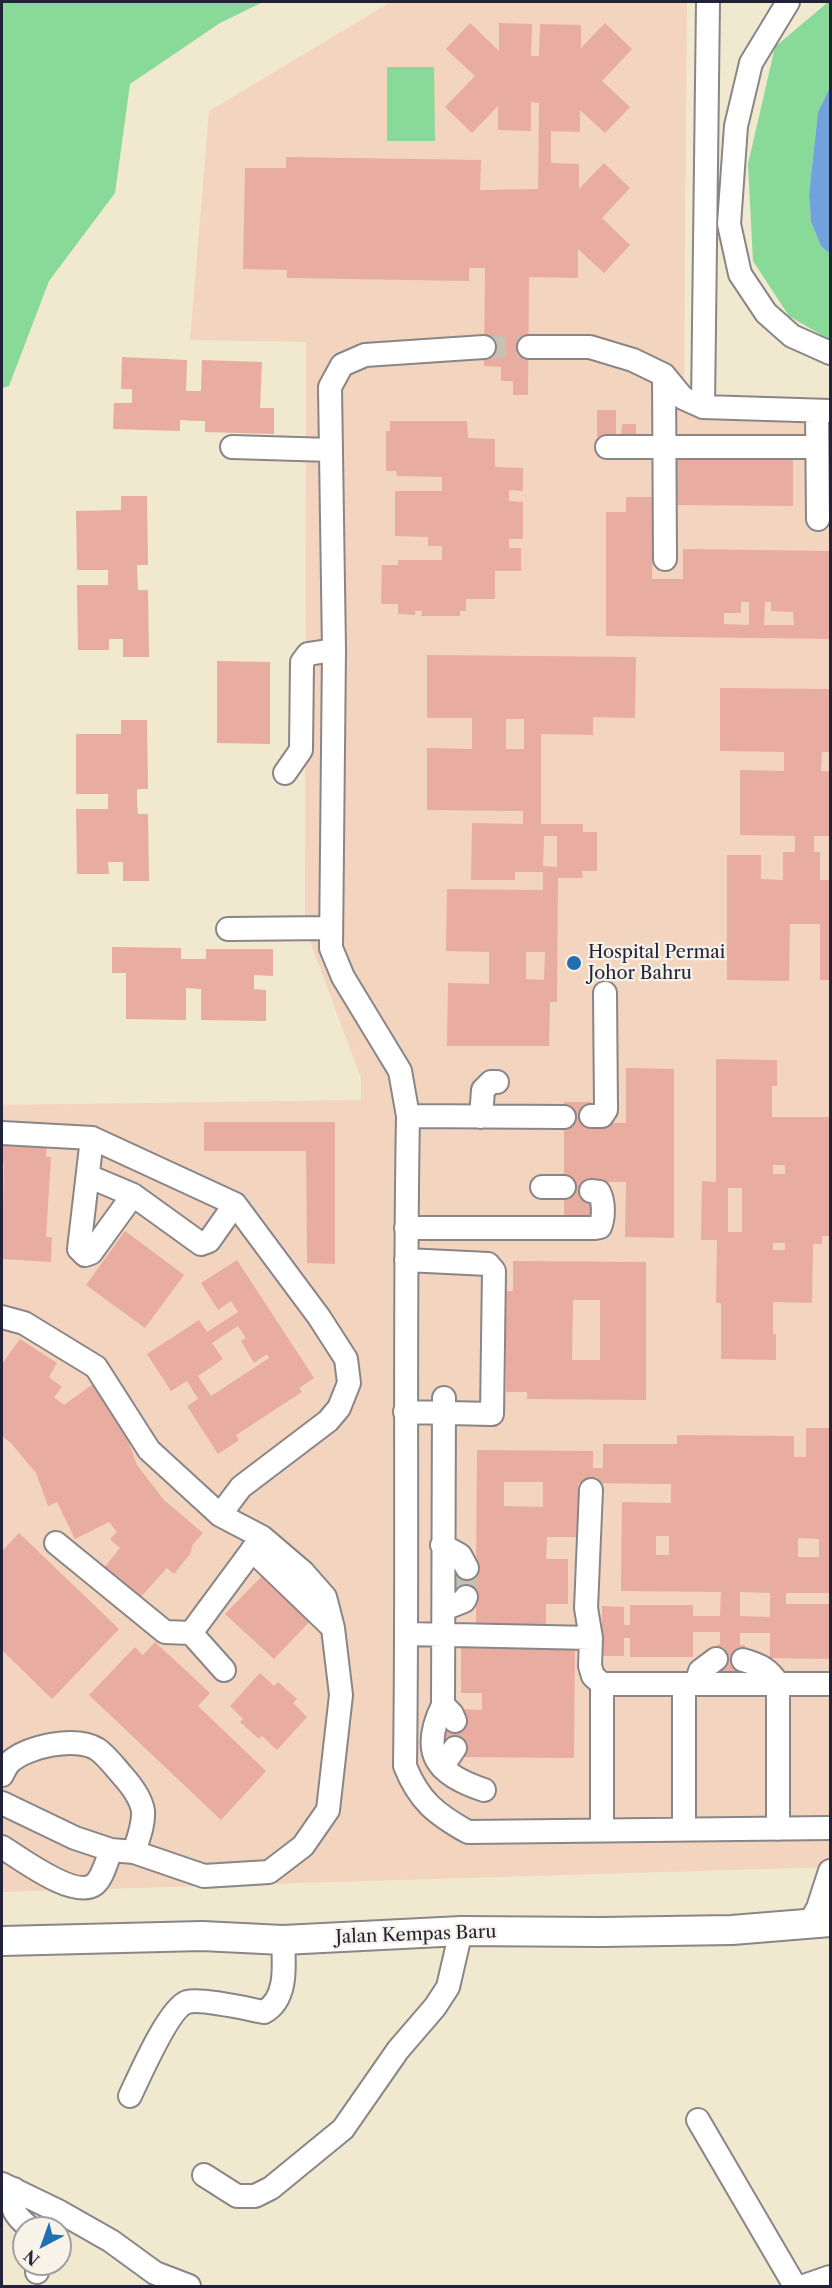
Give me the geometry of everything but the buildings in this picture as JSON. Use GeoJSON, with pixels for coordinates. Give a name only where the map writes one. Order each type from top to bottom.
{"type":"FeatureCollection","features":[{"type":"Feature","properties":{"kind":"main road","name":"Jalan Kempas Baru"},"geometry":{"type":"LineString","coordinates":[[2,1941],[202,1936],[283,1940],[462,1931],[601,1932],[732,1929],[820,1922]]}},
{"type":"Feature","properties":{"kind":"street"},"geometry":{"type":"LineString","coordinates":[[703,407],[708,2]]}},
{"type":"Feature","properties":{"kind":"street"},"geometry":{"type":"LineString","coordinates":[[788,2],[750,63],[736,126],[729,224],[740,274],[766,313],[792,336],[831,353]]}},
{"type":"Feature","properties":{"kind":"street"},"geometry":{"type":"LineString","coordinates":[[484,347],[365,354],[342,365],[330,387],[334,650],[331,948],[344,977],[400,1071],[408,1116],[405,1766],[413,1786],[428,1805],[442,1818],[468,1832],[684,1829],[830,1831]]}},
{"type":"Feature","properties":{"kind":"street"},"geometry":{"type":"LineString","coordinates":[[529,347],[590,347],[633,360],[664,375],[684,398],[703,407],[824,411],[817,447],[818,519]]}},
{"type":"Feature","properties":{"kind":"street"},"geometry":{"type":"LineString","coordinates":[[664,375],[665,559]]}},
{"type":"Feature","properties":{"kind":"street"},"geometry":{"type":"LineString","coordinates":[[232,447],[332,450]]}},
{"type":"Feature","properties":{"kind":"street"},"geometry":{"type":"LineString","coordinates":[[607,447],[817,447]]}},
{"type":"Feature","properties":{"kind":"street"},"geometry":{"type":"LineString","coordinates":[[285,773],[301,750],[302,662],[308,654],[334,650]]}},
{"type":"Feature","properties":{"kind":"street"},"geometry":{"type":"LineString","coordinates":[[301,750],[333,749]]}},
{"type":"Feature","properties":{"kind":"street"},"geometry":{"type":"LineString","coordinates":[[228,929],[330,928]]}},
{"type":"Feature","properties":{"kind":"street"},"geometry":{"type":"LineString","coordinates":[[591,1116],[602,1116],[606,1110],[599,1080],[605,993]]}},
{"type":"Feature","properties":{"kind":"street"},"geometry":{"type":"LineString","coordinates":[[487,1117],[483,1090],[491,1082],[496,1082]]}},
{"type":"Feature","properties":{"kind":"street"},"geometry":{"type":"LineString","coordinates":[[408,1116],[564,1118]]}},
{"type":"Feature","properties":{"kind":"street"},"geometry":{"type":"LineString","coordinates":[[2,1133],[92,1138],[235,1204],[325,1325],[346,1359],[349,1383],[339,1408],[328,1421],[241,1487],[220,1515]]}},
{"type":"Feature","properties":{"kind":"street"},"geometry":{"type":"LineString","coordinates":[[92,1138],[79,1249],[85,1255],[91,1253],[133,1196]]}},
{"type":"Feature","properties":{"kind":"street"},"geometry":{"type":"LineString","coordinates":[[88,1176],[133,1196],[201,1244],[209,1241],[235,1204]]}},
{"type":"Feature","properties":{"kind":"street"},"geometry":{"type":"LineString","coordinates":[[406,1228],[600,1227],[602,1198],[599,1192],[591,1191]]}},
{"type":"Feature","properties":{"kind":"street"},"geometry":{"type":"LineString","coordinates":[[405,1412],[444,1406],[492,1414],[494,1271],[488,1264],[444,1268],[406,1260]]}},
{"type":"Feature","properties":{"kind":"street"},"geometry":{"type":"LineString","coordinates":[[2,1317],[24,1323],[96,1368],[149,1450],[220,1515],[257,1543],[303,1572],[324,1597],[333,1628],[341,1695],[328,1810],[303,1846],[269,1872],[204,1876],[134,1852],[111,1850],[75,1838],[2,1803]]}},
{"type":"Feature","properties":{"kind":"street"},"geometry":{"type":"LineString","coordinates":[[444,1406],[443,1635],[449,1713],[435,1720],[432,1741],[437,1761],[450,1776],[484,1790]]}},
{"type":"Feature","properties":{"kind":"street"},"geometry":{"type":"LineString","coordinates":[[591,1490],[586,1608],[591,1638],[590,1666],[593,1676],[602,1684],[831,1684]]}},
{"type":"Feature","properties":{"kind":"street"},"geometry":{"type":"LineString","coordinates":[[56,1543],[165,1632],[191,1633],[224,1670]]}},
{"type":"Feature","properties":{"kind":"street"},"geometry":{"type":"LineString","coordinates":[[191,1633],[257,1543]]}},
{"type":"Feature","properties":{"kind":"street"},"geometry":{"type":"LineString","coordinates":[[442,1545],[460,1556],[467,1568]]}},
{"type":"Feature","properties":{"kind":"street"},"geometry":{"type":"LineString","coordinates":[[444,1609],[464,1601],[466,1597]]}},
{"type":"Feature","properties":{"kind":"street"},"geometry":{"type":"LineString","coordinates":[[407,1634],[591,1638]]}},
{"type":"Feature","properties":{"kind":"street"},"geometry":{"type":"LineString","coordinates":[[684,1829],[690,1684],[700,1671],[716,1659]]}},
{"type":"Feature","properties":{"kind":"street"},"geometry":{"type":"LineString","coordinates":[[743,1660],[759,1665],[771,1673],[778,1684],[778,1829]]}},
{"type":"Feature","properties":{"kind":"street"},"geometry":{"type":"LineString","coordinates":[[602,1684],[602,1830]]}},
{"type":"Feature","properties":{"kind":"street"},"geometry":{"type":"LineString","coordinates":[[2,1775],[16,1758],[45,1747],[70,1742],[97,1748],[126,1780],[143,1809],[134,1852]]}},
{"type":"Feature","properties":{"kind":"street"},"geometry":{"type":"LineString","coordinates":[[442,1767],[455,1748]]}},
{"type":"Feature","properties":{"kind":"street"},"geometry":{"type":"LineString","coordinates":[[2,1847],[66,1886],[81,1888],[91,1887],[97,1882],[111,1850]]}},
{"type":"Feature","properties":{"kind":"street"},"geometry":{"type":"LineString","coordinates":[[820,1922],[818,1908],[831,1871]]}},
{"type":"Feature","properties":{"kind":"street"},"geometry":{"type":"LineString","coordinates":[[204,2175],[237,2196],[255,2196],[271,2188],[343,2129],[398,2050],[435,2007],[448,1987],[462,1931]]}},
{"type":"Feature","properties":{"kind":"street"},"geometry":{"type":"LineString","coordinates":[[130,2096],[163,2031],[176,2011],[186,2002],[198,2001],[264,2012],[274,2007],[281,1995],[283,1940]]}},
{"type":"Feature","properties":{"kind":"street"},"geometry":{"type":"LineString","coordinates":[[698,2120],[795,2286]]}},
{"type":"Feature","properties":{"kind":"street"},"geometry":{"type":"LineString","coordinates":[[8,2186],[16,2216]]}},
{"type":"Feature","properties":{"kind":"street"},"geometry":{"type":"LineString","coordinates":[[8,2186],[111,2241],[155,2273],[189,2286]]}},
{"type":"Feature","properties":{"kind":"street"},"geometry":{"type":"LineString","coordinates":[[804,2286],[831,2277]]}},
{"type":"Feature","properties":{"kind":"shaded area","name":"Hospital Permai Johor Bahru"},"geometry":{"type":"Polygon","coordinates":[[[391,2],[687,2],[684,398],[830,402],[830,1867],[2,1892],[2,1105],[361,1100],[361,1078],[305,928],[306,342],[190,340],[209,111],[391,2]]]}},
{"type":"Feature","properties":{"kind":"green space"},"geometry":{"type":"Polygon","coordinates":[[[2,2],[263,2],[220,23],[130,84],[115,193],[49,281],[9,386],[2,388],[2,2]]]}},
{"type":"Feature","properties":{"kind":"green space"},"geometry":{"type":"Polygon","coordinates":[[[830,2],[830,87],[818,112],[809,194],[811,222],[821,246],[830,254],[830,340],[789,316],[753,261],[748,164],[775,47],[830,2]]]}},
{"type":"Feature","properties":{"kind":"green space"},"geometry":{"type":"Polygon","coordinates":[[[387,67],[434,67],[435,141],[387,141],[387,67]]]}},
{"type":"Feature","properties":{"kind":"water"},"geometry":{"type":"Polygon","coordinates":[[[830,87],[830,254],[821,246],[811,222],[809,194],[818,112],[830,87]]]}},
{"type":"Feature","properties":{"kind":"tunnel"},"geometry":{"type":"LineString","coordinates":[[484,347],[529,347]]}},
{"type":"Feature","properties":{"kind":"tunnel"},"geometry":{"type":"LineString","coordinates":[[466,1597],[467,1568]]}},
{"type":"Feature","properties":{"kind":"place","name":"Hospital Permai Johor Bahru"},"geometry":{"type":"Point","coordinates":[574,963]}}]}
